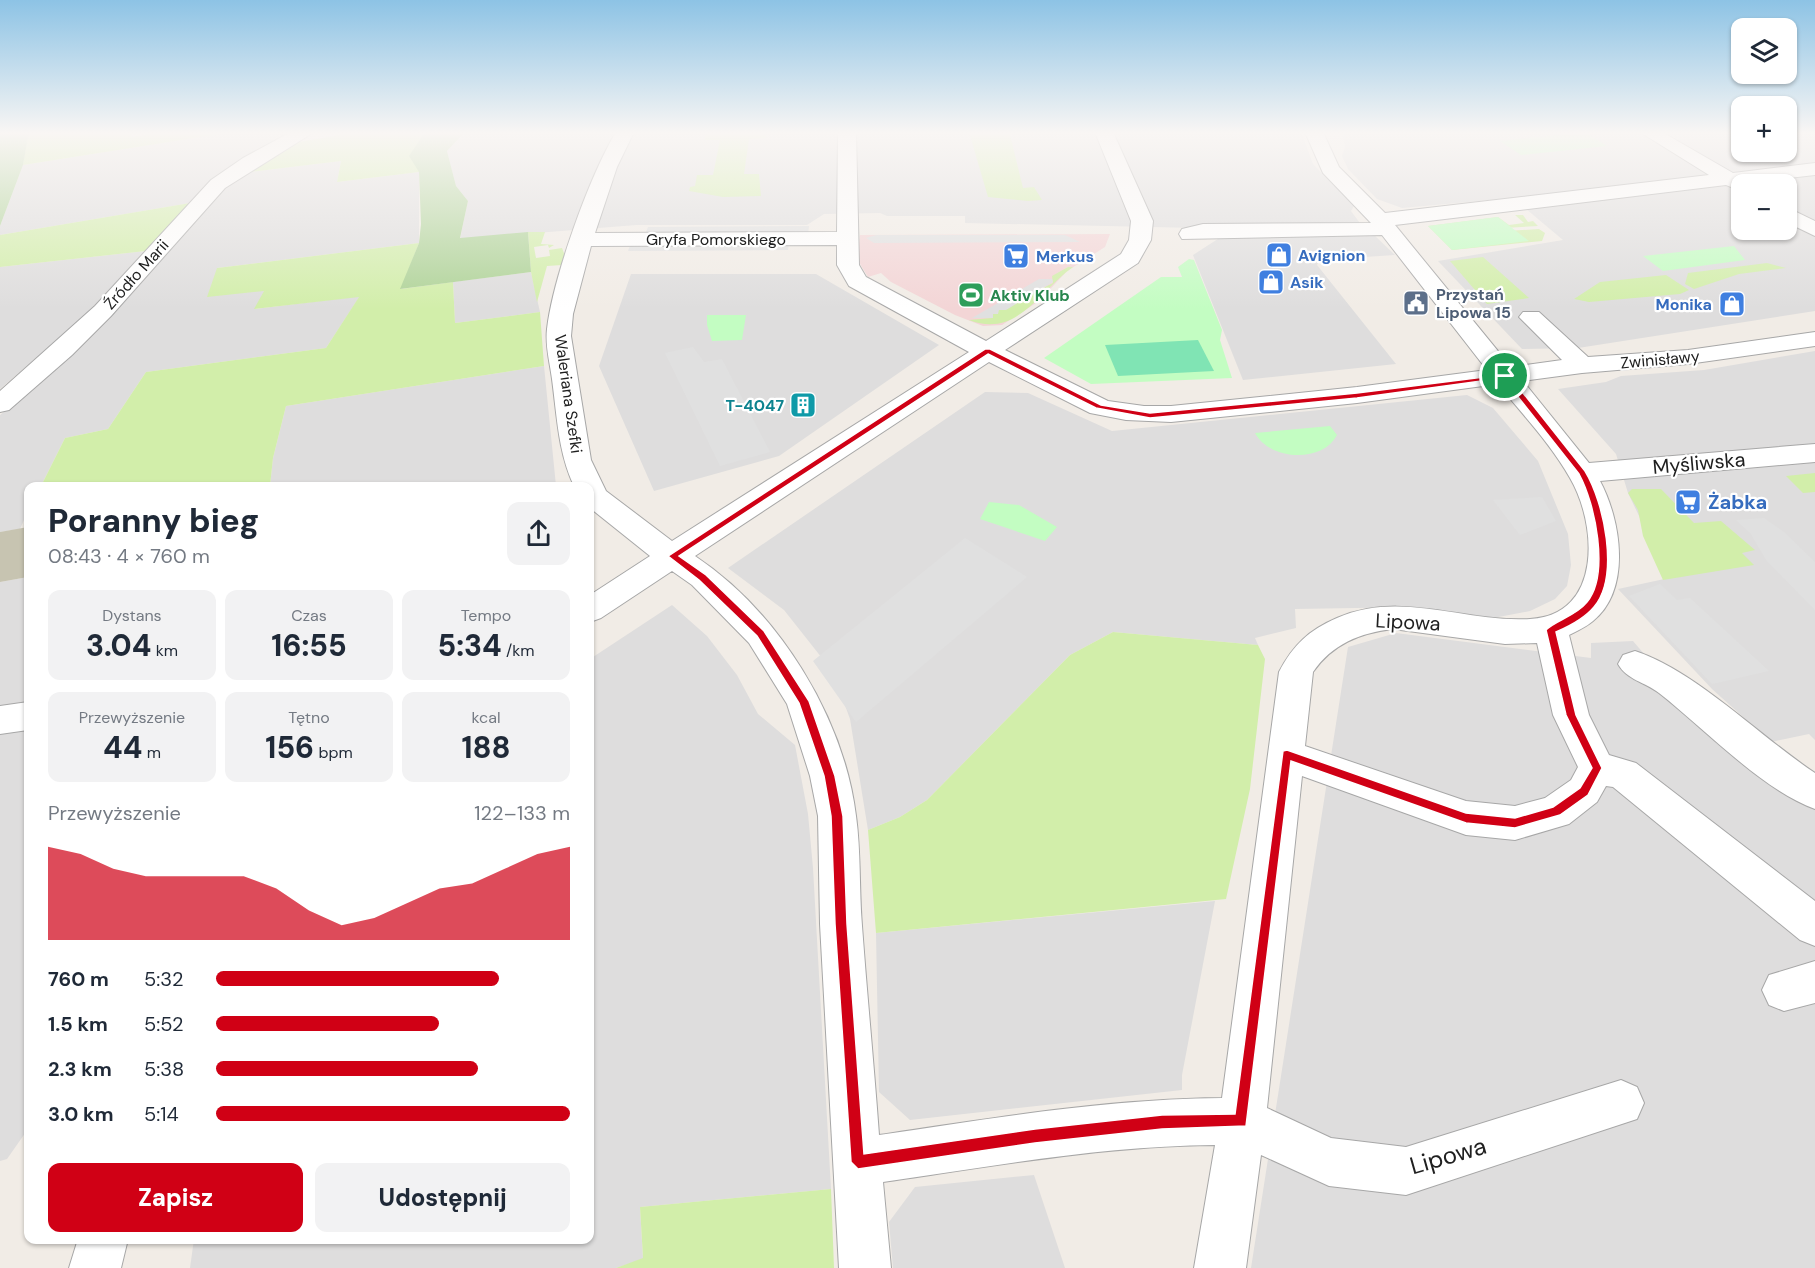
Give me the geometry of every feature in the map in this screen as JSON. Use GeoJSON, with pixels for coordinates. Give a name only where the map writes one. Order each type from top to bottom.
{"type":"FeatureCollection","features":[{"type":"Feature","properties":{"kind":"street","name":"Źródło Marii"},"geometry":{"type":"LineString","coordinates":[[0,404],[63,350],[103,311],[212,191]]}},
{"type":"Feature","properties":{"kind":"street","name":"Waleriana Szefki"},"geometry":{"type":"LineString","coordinates":[[586,482],[580,472],[573,437],[558,333],[583,240],[601,191]]}},
{"type":"Feature","properties":{"kind":"street"},"geometry":{"type":"LineString","coordinates":[[848,191],[848,265],[857,281],[987,351],[1099,407],[1150,415],[1357,395],[1505,376]]}},
{"type":"Feature","properties":{"kind":"street"},"geometry":{"type":"LineString","coordinates":[[594,607],[1101,278],[1136,252],[1142,221],[1129,191]]}},
{"type":"Feature","properties":{"kind":"street"},"geometry":{"type":"LineString","coordinates":[[1351,191],[1383,225],[1582,473]]}},
{"type":"Feature","properties":{"kind":"street"},"geometry":{"type":"LineString","coordinates":[[1190,234],[1203,230],[1383,225],[1660,191]]}},
{"type":"Feature","properties":{"kind":"street"},"geometry":{"type":"LineString","coordinates":[[1797,219],[1815,230]]}},
{"type":"Feature","properties":{"kind":"street","name":"Gryfa Pomorskiego"},"geometry":{"type":"LineString","coordinates":[[583,240],[848,238]]}},
{"type":"Feature","properties":{"kind":"street"},"geometry":{"type":"LineString","coordinates":[[1531,317],[1582,365]]}},
{"type":"Feature","properties":{"kind":"street","name":"Zwinisławy"},"geometry":{"type":"LineString","coordinates":[[1505,376],[1582,365],[1688,357],[1815,339]]}},
{"type":"Feature","properties":{"kind":"street","name":"Myśliwska"},"geometry":{"type":"LineString","coordinates":[[1582,473],[1815,453]]}},
{"type":"Feature","properties":{"kind":"street","name":"Lipowa"},"geometry":{"type":"LineString","coordinates":[[1220,1268],[1242,1121],[1296,672],[1303,658],[1321,639],[1368,620],[1398,618],[1491,631],[1551,630],[1569,622],[1591,604],[1602,581],[1601,526],[1591,488],[1582,473]]}},
{"type":"Feature","properties":{"kind":"street","name":"Waleriana Szefki"},"geometry":{"type":"LineString","coordinates":[[594,495],[638,533],[672,556]]}},
{"type":"Feature","properties":{"kind":"street"},"geometry":{"type":"LineString","coordinates":[[672,556],[703,578],[760,634],[803,701],[829,776],[837,816],[841,924],[865,1268]]}},
{"type":"Feature","properties":{"kind":"street"},"geometry":{"type":"LineString","coordinates":[[1551,630],[1571,715],[1597,768]]}},
{"type":"Feature","properties":{"kind":"street"},"geometry":{"type":"LineString","coordinates":[[1635,664],[1668,681],[1770,763],[1815,793]]}},
{"type":"Feature","properties":{"kind":"street"},"geometry":{"type":"LineString","coordinates":[[0,720],[24,717]]}},
{"type":"Feature","properties":{"kind":"street"},"geometry":{"type":"LineString","coordinates":[[1287,754],[1466,818],[1515,823],[1556,812],[1584,792],[1597,768]]}},
{"type":"Feature","properties":{"kind":"street"},"geometry":{"type":"LineString","coordinates":[[1597,768],[1623,774],[1815,926]]}},
{"type":"Feature","properties":{"kind":"street","name":"Lipowa"},"geometry":{"type":"LineString","coordinates":[[1242,1121],[1329,1162],[1406,1171],[1621,1103]]}},
{"type":"Feature","properties":{"kind":"street"},"geometry":{"type":"LineString","coordinates":[[858,1162],[1035,1136],[1162,1122],[1242,1121]]}},
{"type":"Feature","properties":{"kind":"street"},"geometry":{"type":"LineString","coordinates":[[94,1268],[101,1244]]}},
{"type":"Feature","properties":{"kind":"shaded area"},"geometry":{"type":"Polygon","coordinates":[[[13,191],[205,191],[190,203],[0,235],[0,226],[13,191]]]}},
{"type":"Feature","properties":{"kind":"shaded area"},"geometry":{"type":"Polygon","coordinates":[[[221,191],[419,191],[419,243],[217,268],[265,291],[255,309],[360,296],[326,348],[146,372],[108,429],[65,438],[43,482],[24,482],[24,520],[20,529],[0,532],[0,415],[38,385],[98,327],[221,191]]]}},
{"type":"Feature","properties":{"kind":"shaded area"},"geometry":{"type":"Polygon","coordinates":[[[460,191],[1340,191],[1354,206],[1351,211],[1368,234],[1373,234],[1395,255],[1319,260],[1317,265],[1396,364],[1243,380],[1193,255],[1224,235],[1197,228],[965,223],[965,216],[887,216],[880,213],[824,214],[807,225],[636,225],[460,239],[468,201],[460,191]]]}},
{"type":"Feature","properties":{"kind":"shaded area"},"geometry":{"type":"Polygon","coordinates":[[[1369,191],[1731,191],[1731,240],[1797,240],[1797,191],[1815,191],[1815,311],[1578,348],[1522,349],[1438,261],[1563,240],[1513,198],[1402,208],[1377,199],[1369,191]]]}},
{"type":"Feature","properties":{"kind":"shaded area"},"geometry":{"type":"Polygon","coordinates":[[[809,226],[808,234],[645,234],[648,227],[809,226]]]}},
{"type":"Feature","properties":{"kind":"shaded area"},"geometry":{"type":"Polygon","coordinates":[[[1110,234],[1105,247],[1067,271],[1039,301],[1002,325],[983,326],[955,315],[891,282],[881,273],[868,277],[857,259],[860,235],[1110,234]]]}},
{"type":"Feature","properties":{"kind":"shaded area"},"geometry":{"type":"Polygon","coordinates":[[[876,235],[1065,235],[1080,242],[874,243],[866,238],[876,235]]]}},
{"type":"Feature","properties":{"kind":"shaded area"},"geometry":{"type":"Polygon","coordinates":[[[631,243],[789,243],[788,250],[628,251],[631,243]]]}},
{"type":"Feature","properties":{"kind":"shaded area"},"geometry":{"type":"Polygon","coordinates":[[[146,251],[83,318],[45,354],[36,358],[0,389],[0,267],[146,251]]]}},
{"type":"Feature","properties":{"kind":"shaded area"},"geometry":{"type":"Polygon","coordinates":[[[531,272],[540,312],[455,323],[453,282],[531,272]]]}},
{"type":"Feature","properties":{"kind":"shaded area"},"geometry":{"type":"Polygon","coordinates":[[[631,274],[816,274],[939,345],[779,456],[654,491],[599,366],[631,274]]]}},
{"type":"Feature","properties":{"kind":"shaded area"},"geometry":{"type":"Polygon","coordinates":[[[1039,279],[1052,279],[1053,282],[1006,310],[999,310],[998,314],[993,314],[993,318],[972,318],[1039,279]]]}},
{"type":"Feature","properties":{"kind":"shaded area"},"geometry":{"type":"Polygon","coordinates":[[[693,347],[704,362],[722,359],[770,452],[720,466],[665,353],[693,347]]]}},
{"type":"Feature","properties":{"kind":"shaded area"},"geometry":{"type":"Polygon","coordinates":[[[1815,351],[1815,740],[1809,734],[1771,742],[1712,689],[1618,589],[1669,578],[1628,493],[1616,454],[1558,389],[1606,382],[1621,376],[1704,370],[1815,351]]]}},
{"type":"Feature","properties":{"kind":"shaded area"},"geometry":{"type":"Polygon","coordinates":[[[544,366],[556,482],[270,482],[273,458],[286,406],[544,366]]]}},
{"type":"Feature","properties":{"kind":"shaded area"},"geometry":{"type":"Polygon","coordinates":[[[985,392],[1028,393],[1112,431],[1467,395],[1493,408],[1538,461],[1568,534],[1571,565],[1567,586],[1555,599],[1530,611],[1488,619],[1417,607],[1295,609],[1296,628],[1255,638],[1258,645],[1113,632],[1070,655],[927,800],[900,817],[868,830],[850,719],[833,672],[784,610],[728,568],[985,392]]]}},
{"type":"Feature","properties":{"kind":"shaded area"},"geometry":{"type":"Polygon","coordinates":[[[1542,497],[1556,521],[1520,535],[1493,500],[1542,497]]]}},
{"type":"Feature","properties":{"kind":"shaded area"},"geometry":{"type":"Polygon","coordinates":[[[1764,518],[1784,532],[1815,562],[1815,610],[1766,560],[1751,534],[1736,520],[1764,518]]]}},
{"type":"Feature","properties":{"kind":"shaded area"},"geometry":{"type":"Polygon","coordinates":[[[24,528],[24,578],[0,582],[0,532],[24,528]]]}},
{"type":"Feature","properties":{"kind":"shaded area"},"geometry":{"type":"Polygon","coordinates":[[[965,538],[1027,577],[856,722],[813,661],[965,538]]]}},
{"type":"Feature","properties":{"kind":"shaded area"},"geometry":{"type":"Polygon","coordinates":[[[24,578],[24,1135],[7,1159],[0,1161],[0,582],[24,578]]]}},
{"type":"Feature","properties":{"kind":"shaded area"},"geometry":{"type":"Polygon","coordinates":[[[1660,584],[1677,600],[1690,598],[1769,671],[1712,684],[1629,596],[1660,584]]]}},
{"type":"Feature","properties":{"kind":"shaded area"},"geometry":{"type":"Polygon","coordinates":[[[672,605],[707,636],[737,675],[758,714],[795,745],[808,814],[813,868],[831,1189],[640,1207],[643,1259],[616,1268],[190,1268],[193,1244],[594,1244],[594,656],[672,605]]]}},
{"type":"Feature","properties":{"kind":"shaded area"},"geometry":{"type":"Polygon","coordinates":[[[1396,633],[1591,658],[1591,643],[1633,641],[1674,689],[1815,805],[1815,1268],[1251,1268],[1348,647],[1396,633]]]}},
{"type":"Feature","properties":{"kind":"shaded area"},"geometry":{"type":"Polygon","coordinates":[[[1215,901],[1182,1075],[1182,1090],[910,1120],[879,1092],[876,933],[1215,901]]]}},
{"type":"Feature","properties":{"kind":"shaded area"},"geometry":{"type":"Polygon","coordinates":[[[1034,1175],[1065,1268],[893,1268],[889,1222],[915,1187],[1034,1175]]]}},
{"type":"Feature","properties":{"kind":"green space"},"geometry":{"type":"Polygon","coordinates":[[[0,191],[13,191],[0,226],[0,191]]]}},
{"type":"Feature","properties":{"kind":"green space"},"geometry":{"type":"Polygon","coordinates":[[[420,191],[460,191],[468,201],[460,238],[528,232],[531,272],[400,289],[419,243],[420,191]]]}},
{"type":"Feature","properties":{"kind":"green space"},"geometry":{"type":"Polygon","coordinates":[[[690,191],[761,191],[761,196],[723,197],[690,191]]]}},
{"type":"Feature","properties":{"kind":"green space"},"geometry":{"type":"Polygon","coordinates":[[[986,191],[1037,191],[1042,200],[1028,201],[988,197],[986,191]]]}},
{"type":"Feature","properties":{"kind":"green space"},"geometry":{"type":"Polygon","coordinates":[[[190,203],[146,251],[0,267],[0,235],[190,203]]]}},
{"type":"Feature","properties":{"kind":"green space"},"geometry":{"type":"Polygon","coordinates":[[[1515,215],[1523,215],[1528,222],[1533,221],[1538,226],[1504,228],[1507,231],[1539,229],[1545,233],[1542,241],[1452,250],[1428,226],[1498,217],[1509,225],[1524,223],[1515,215]]]}},
{"type":"Feature","properties":{"kind":"green space"},"geometry":{"type":"Polygon","coordinates":[[[1498,217],[1529,241],[1452,250],[1428,226],[1498,217]]]}},
{"type":"Feature","properties":{"kind":"green space"},"geometry":{"type":"Polygon","coordinates":[[[528,232],[545,232],[541,244],[554,245],[549,248],[548,245],[534,247],[536,258],[550,256],[549,250],[562,248],[565,256],[562,265],[547,266],[537,302],[531,272],[528,232]]]}},
{"type":"Feature","properties":{"kind":"green space"},"geometry":{"type":"Polygon","coordinates":[[[419,243],[401,289],[453,282],[455,323],[540,312],[544,366],[286,406],[273,458],[270,482],[43,482],[65,438],[108,429],[146,372],[326,348],[359,297],[254,309],[264,291],[207,297],[217,268],[419,243]]]}},
{"type":"Feature","properties":{"kind":"green space"},"geometry":{"type":"Polygon","coordinates":[[[1734,246],[1745,260],[1663,271],[1643,256],[1734,246]]]}},
{"type":"Feature","properties":{"kind":"green space"},"geometry":{"type":"Polygon","coordinates":[[[1483,257],[1529,298],[1487,304],[1450,261],[1483,257]]]}},
{"type":"Feature","properties":{"kind":"green space"},"geometry":{"type":"Polygon","coordinates":[[[1189,259],[1194,260],[1222,330],[1220,340],[1232,378],[1091,384],[1044,358],[1161,277],[1182,277],[1178,267],[1189,259]]]}},
{"type":"Feature","properties":{"kind":"green space"},"geometry":{"type":"Polygon","coordinates":[[[1767,263],[1786,268],[1739,274],[1694,289],[1685,284],[1688,273],[1767,263]]]}},
{"type":"Feature","properties":{"kind":"green space"},"geometry":{"type":"Polygon","coordinates":[[[1068,267],[1073,267],[1014,318],[1001,323],[986,324],[969,320],[992,318],[992,314],[1053,283],[1052,276],[1068,267]]]}},
{"type":"Feature","properties":{"kind":"green space"},"geometry":{"type":"Polygon","coordinates":[[[1666,275],[1689,290],[1680,294],[1589,302],[1574,299],[1600,282],[1666,275]]]}},
{"type":"Feature","properties":{"kind":"green space"},"geometry":{"type":"Polygon","coordinates":[[[707,315],[746,315],[742,340],[712,341],[707,325],[707,315]]]}},
{"type":"Feature","properties":{"kind":"green space"},"geometry":{"type":"Polygon","coordinates":[[[1198,340],[1214,371],[1118,376],[1105,345],[1198,340]]]}},
{"type":"Feature","properties":{"kind":"green space"},"geometry":{"type":"Polygon","coordinates":[[[1330,426],[1337,435],[1330,444],[1320,451],[1308,454],[1296,455],[1272,449],[1255,433],[1330,426]]]}},
{"type":"Feature","properties":{"kind":"green space"},"geometry":{"type":"Polygon","coordinates":[[[1815,473],[1815,492],[1803,493],[1786,476],[1815,473]]]}},
{"type":"Feature","properties":{"kind":"green space"},"geometry":{"type":"Polygon","coordinates":[[[1632,489],[1661,489],[1694,523],[1721,521],[1755,550],[1742,553],[1754,565],[1663,580],[1643,536],[1638,510],[1628,493],[1632,489]]]}},
{"type":"Feature","properties":{"kind":"green space"},"geometry":{"type":"Polygon","coordinates":[[[989,502],[1019,505],[1057,527],[1045,541],[980,519],[989,502]]]}},
{"type":"Feature","properties":{"kind":"green space"},"geometry":{"type":"Polygon","coordinates":[[[1113,632],[1258,645],[1265,659],[1250,789],[1226,899],[876,933],[868,830],[900,817],[927,800],[1070,655],[1113,632]]]}},
{"type":"Feature","properties":{"kind":"green space"},"geometry":{"type":"Polygon","coordinates":[[[831,1189],[834,1268],[616,1268],[643,1258],[640,1207],[831,1189]]]}},
{"type":"Feature","properties":{"kind":"place","name":"Avignion"},"geometry":{"type":"Point","coordinates":[1279,255]}},
{"type":"Feature","properties":{"kind":"place","name":"Merkus"},"geometry":{"type":"Point","coordinates":[1016,256]}},
{"type":"Feature","properties":{"kind":"place","name":"Asik"},"geometry":{"type":"Point","coordinates":[1271,282]}},
{"type":"Feature","properties":{"kind":"place","name":"Aktiv Klub"},"geometry":{"type":"Point","coordinates":[971,295]}},
{"type":"Feature","properties":{"kind":"place","name":"Przystań Lipowa 15"},"geometry":{"type":"Point","coordinates":[1416,303]}},
{"type":"Feature","properties":{"kind":"place","name":"Monika"},"geometry":{"type":"Point","coordinates":[1732,304]}},
{"type":"Feature","properties":{"kind":"place","name":"T-4047"},"geometry":{"type":"Point","coordinates":[803,405]}},
{"type":"Feature","properties":{"kind":"place","name":"Żabka"},"geometry":{"type":"Point","coordinates":[1688,502]}},
{"type":"Feature","properties":{"kind":"route"},"geometry":{"type":"LineString","coordinates":[[987,351],[1099,407],[1118,412],[1150,415],[1357,395],[1505,376],[1582,473],[1591,488],[1601,526],[1602,581],[1591,604],[1569,622],[1551,630],[1571,715],[1597,768],[1584,792],[1556,812],[1515,823],[1466,818],[1287,754],[1242,1121],[1162,1122],[1035,1136],[858,1162],[841,924],[837,816],[829,776],[803,701],[760,634],[703,578],[684,562],[672,556],[987,351]]}}]}
